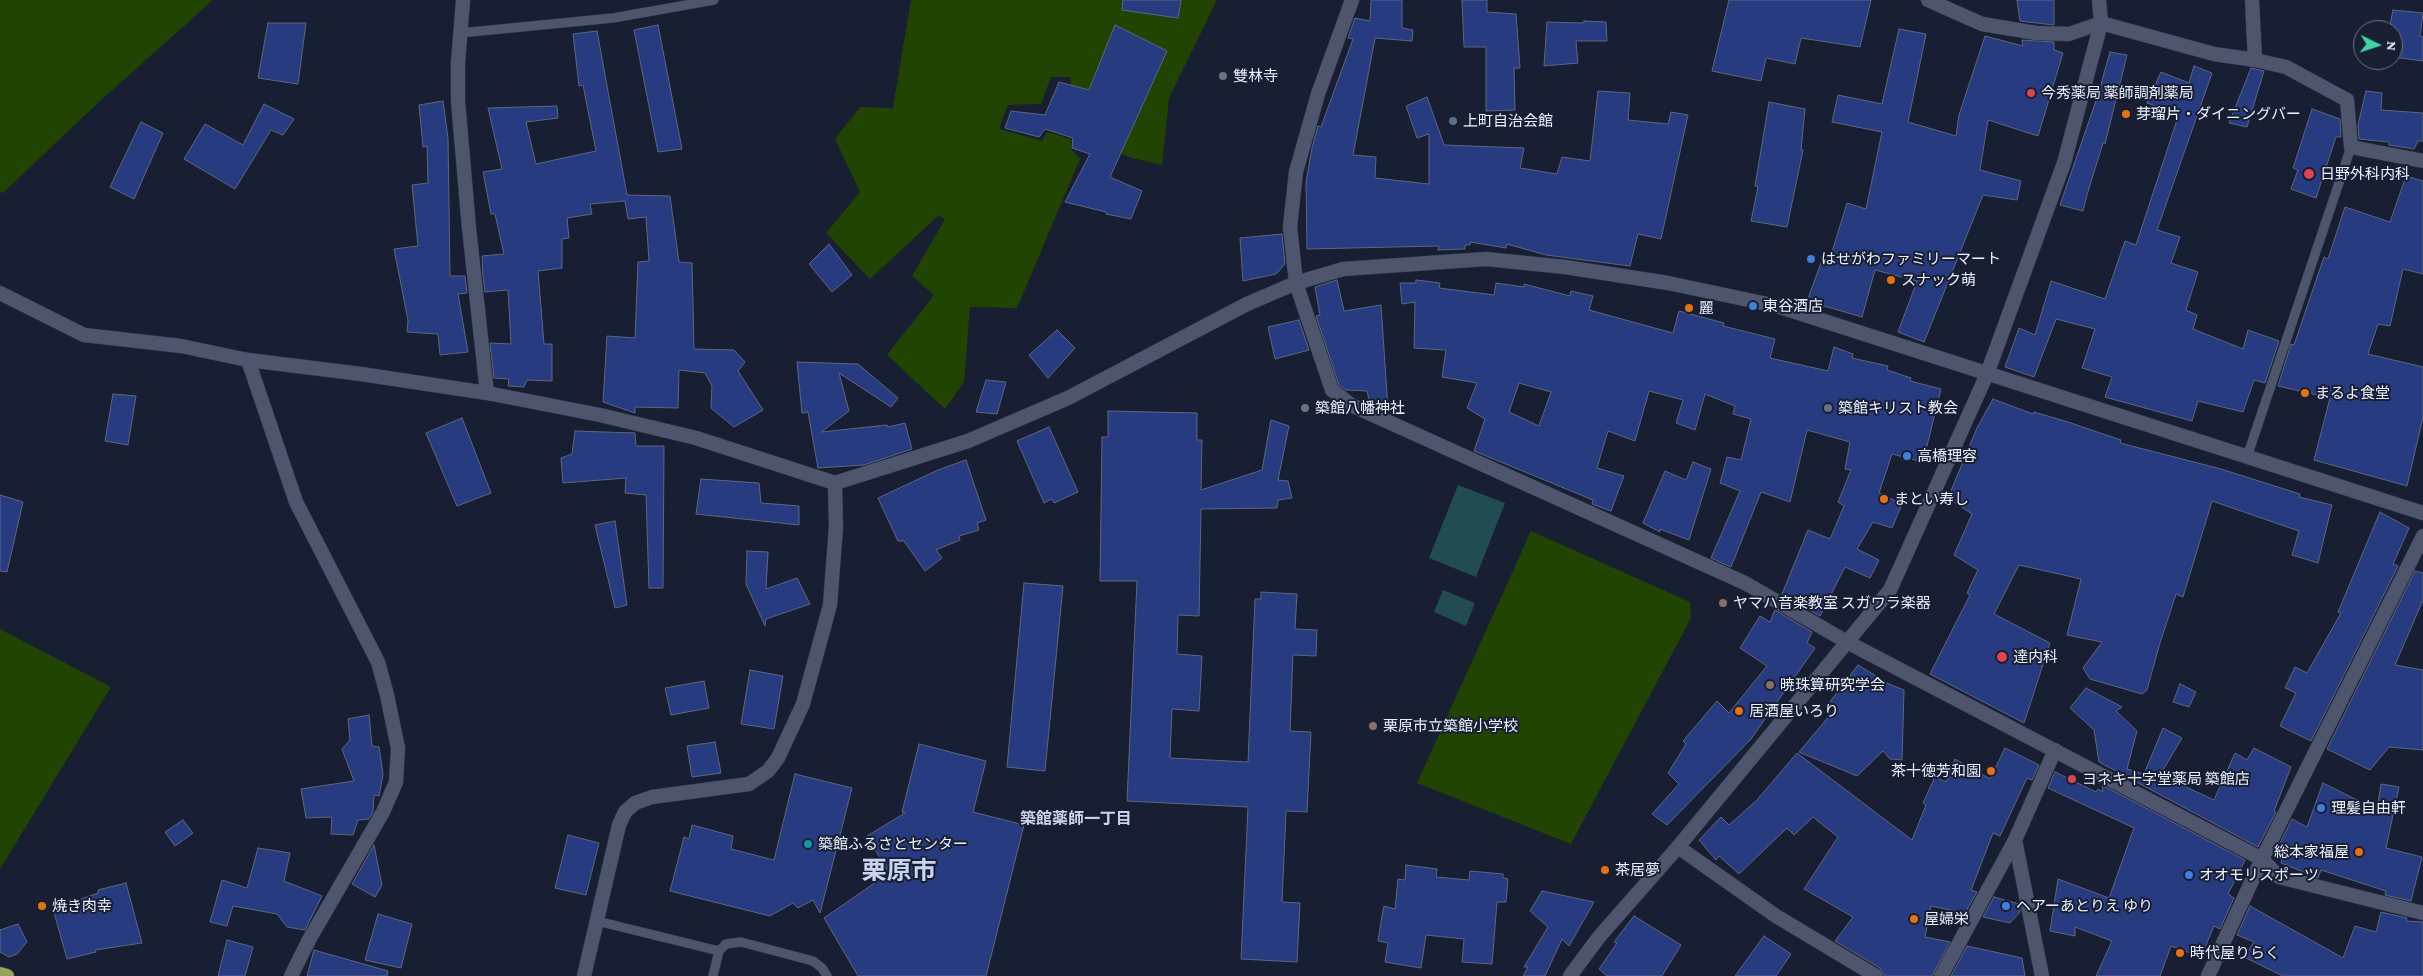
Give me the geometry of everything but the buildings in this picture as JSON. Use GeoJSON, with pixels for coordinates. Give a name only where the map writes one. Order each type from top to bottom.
{"type":"FeatureCollection","features":[{"type":"Feature","properties":{"kind":"highway"},"geometry":{"type":"LineString","coordinates":[[0,974],[7,976]]}},
{"type":"Feature","properties":{"kind":"street"},"geometry":{"type":"LineString","coordinates":[[462,0],[458,102],[469,228],[487,393]]}},
{"type":"Feature","properties":{"kind":"street"},"geometry":{"type":"LineString","coordinates":[[1352,0],[1318,94],[1296,172],[1290,228],[1296,283],[1332,390],[1350,405],[1745,583],[1847,642],[2262,859],[2278,878],[2423,914]]}},
{"type":"Feature","properties":{"kind":"street"},"geometry":{"type":"LineString","coordinates":[[1928,0],[1982,24],[2036,33],[2069,34],[2101,23],[2214,54],[2286,67],[2347,100],[2351,147],[2423,161]]}},
{"type":"Feature","properties":{"kind":"street"},"geometry":{"type":"LineString","coordinates":[[1570,976],[1599,937],[1678,847],[1890,590],[1987,374],[2064,163],[2101,23],[2099,0]]}},
{"type":"Feature","properties":{"kind":"street"},"geometry":{"type":"LineString","coordinates":[[2252,0],[2255,60]]}},
{"type":"Feature","properties":{"kind":"street"},"geometry":{"type":"LineString","coordinates":[[0,293],[84,336],[181,346],[248,360],[361,374],[487,393],[600,414],[696,438],[835,483],[978,438],[1068,398],[1247,304],[1296,283],[1343,268],[1486,259],[1566,267],[1668,284],[1776,306],[2423,513]]}},
{"type":"Feature","properties":{"kind":"street"},"geometry":{"type":"LineString","coordinates":[[248,360],[296,502],[378,662],[398,748],[396,782],[383,812],[310,938],[291,976]]}},
{"type":"Feature","properties":{"kind":"street"},"geometry":{"type":"LineString","coordinates":[[584,976],[619,825],[625,812],[635,803],[652,797],[749,784],[768,771],[778,758],[802,704],[830,604],[836,527],[835,483]]}},
{"type":"Feature","properties":{"kind":"street"},"geometry":{"type":"LineString","coordinates":[[2208,976],[2262,859],[2423,536]]}},
{"type":"Feature","properties":{"kind":"street"},"geometry":{"type":"LineString","coordinates":[[1941,976],[2015,840],[2055,750]]}},
{"type":"Feature","properties":{"kind":"street"},"geometry":{"type":"LineString","coordinates":[[2015,840],[2042,976]]}},
{"type":"Feature","properties":{"kind":"street"},"geometry":{"type":"LineString","coordinates":[[1678,847],[1776,916],[1876,976]]}},
{"type":"Feature","properties":{"kind":"lane"},"geometry":{"type":"LineString","coordinates":[[460,34],[612,18],[714,0]]}},
{"type":"Feature","properties":{"kind":"lane"},"geometry":{"type":"LineString","coordinates":[[2247,457],[2351,147]]}},
{"type":"Feature","properties":{"kind":"lane"},"geometry":{"type":"LineString","coordinates":[[597,921],[719,951]]}},
{"type":"Feature","properties":{"kind":"lane"},"geometry":{"type":"LineString","coordinates":[[713,976],[719,951],[726,944],[741,942],[813,961],[822,968],[827,976]]}},
{"type":"Feature","properties":{"kind":"green space"},"geometry":{"type":"Polygon","coordinates":[[[0,0],[213,0],[101,100],[3,193],[0,192],[0,0]]]}},
{"type":"Feature","properties":{"kind":"green space"},"geometry":{"type":"Polygon","coordinates":[[[911,0],[1217,0],[1169,98],[1162,165],[1132,158],[1098,145],[1075,116],[1070,77],[1051,77],[1041,104],[1008,105],[999,129],[1042,141],[1047,132],[1071,139],[1071,149],[1080,159],[1017,308],[970,307],[964,382],[945,409],[887,355],[934,295],[912,276],[945,219],[939,215],[870,279],[826,233],[860,192],[835,139],[860,107],[893,108],[911,0]]]}},
{"type":"Feature","properties":{"kind":"green space"},"geometry":{"type":"Polygon","coordinates":[[[1531,531],[1690,602],[1691,618],[1571,844],[1417,783],[1531,531]]]}},
{"type":"Feature","properties":{"kind":"green space"},"geometry":{"type":"Polygon","coordinates":[[[0,629],[111,687],[0,869],[0,629]]]}},
{"type":"Feature","properties":{"kind":"shaded area"},"geometry":{"type":"Polygon","coordinates":[[[1458,485],[1505,503],[1476,577],[1429,558],[1458,485]]]}},
{"type":"Feature","properties":{"kind":"shaded area"},"geometry":{"type":"Polygon","coordinates":[[[1443,590],[1475,603],[1466,626],[1434,612],[1443,590]]]}},
{"type":"Feature","properties":{"kind":"place","name":"雙林寺"},"geometry":{"type":"Point","coordinates":[1223,76]}},
{"type":"Feature","properties":{"kind":"place","name":"今秀薬局 薬師調剤薬局"},"geometry":{"type":"Point","coordinates":[2031,93]}},
{"type":"Feature","properties":{"kind":"place","name":"芽瑠片・ダイニングバー"},"geometry":{"type":"Point","coordinates":[2126,114]}},
{"type":"Feature","properties":{"kind":"place","name":"上町自治会館"},"geometry":{"type":"Point","coordinates":[1453,121]}},
{"type":"Feature","properties":{"kind":"place","name":"日野外科内科"},"geometry":{"type":"Point","coordinates":[2309,174]}},
{"type":"Feature","properties":{"kind":"place","name":"はせがわファミリーマート"},"geometry":{"type":"Point","coordinates":[1811,259]}},
{"type":"Feature","properties":{"kind":"place","name":"スナック萌"},"geometry":{"type":"Point","coordinates":[1891,280]}},
{"type":"Feature","properties":{"kind":"place","name":"東谷酒店"},"geometry":{"type":"Point","coordinates":[1753,306]}},
{"type":"Feature","properties":{"kind":"place","name":"麗"},"geometry":{"type":"Point","coordinates":[1689,308]}},
{"type":"Feature","properties":{"kind":"place","name":"まるよ食堂"},"geometry":{"type":"Point","coordinates":[2305,393]}},
{"type":"Feature","properties":{"kind":"place","name":"築館八幡神社"},"geometry":{"type":"Point","coordinates":[1305,408]}},
{"type":"Feature","properties":{"kind":"place","name":"築館キリスト教会"},"geometry":{"type":"Point","coordinates":[1828,408]}},
{"type":"Feature","properties":{"kind":"place","name":"高橋理容"},"geometry":{"type":"Point","coordinates":[1907,456]}},
{"type":"Feature","properties":{"kind":"place","name":"まとい寿し"},"geometry":{"type":"Point","coordinates":[1884,499]}},
{"type":"Feature","properties":{"kind":"place","name":"ヤマハ音楽教室 スガワラ楽器"},"geometry":{"type":"Point","coordinates":[1723,603]}},
{"type":"Feature","properties":{"kind":"place","name":"達内科"},"geometry":{"type":"Point","coordinates":[2002,657]}},
{"type":"Feature","properties":{"kind":"place","name":"暁珠算研究学会"},"geometry":{"type":"Point","coordinates":[1770,685]}},
{"type":"Feature","properties":{"kind":"place","name":"居酒屋いろり"},"geometry":{"type":"Point","coordinates":[1739,711]}},
{"type":"Feature","properties":{"kind":"place","name":"栗原市立築館小学校"},"geometry":{"type":"Point","coordinates":[1373,726]}},
{"type":"Feature","properties":{"kind":"place","name":"茶十徳芳和園"},"geometry":{"type":"Point","coordinates":[1991,771]}},
{"type":"Feature","properties":{"kind":"place","name":"ヨネキ十字堂薬局 築館店"},"geometry":{"type":"Point","coordinates":[2072,779]}},
{"type":"Feature","properties":{"kind":"place","name":"理髪自由軒"},"geometry":{"type":"Point","coordinates":[2321,808]}},
{"type":"Feature","properties":{"kind":"place","name":"築館ふるさとセンター"},"geometry":{"type":"Point","coordinates":[808,844]}},
{"type":"Feature","properties":{"kind":"place","name":"総本家福屋"},"geometry":{"type":"Point","coordinates":[2359,852]}},
{"type":"Feature","properties":{"kind":"place","name":"茶居夢"},"geometry":{"type":"Point","coordinates":[1605,870]}},
{"type":"Feature","properties":{"kind":"place","name":"オオモリスポーツ"},"geometry":{"type":"Point","coordinates":[2189,875]}},
{"type":"Feature","properties":{"kind":"place","name":"焼き肉幸"},"geometry":{"type":"Point","coordinates":[42,906]}},
{"type":"Feature","properties":{"kind":"place","name":"ヘアーあとりえ ゆり"},"geometry":{"type":"Point","coordinates":[2006,906]}},
{"type":"Feature","properties":{"kind":"place","name":"屋婦栄"},"geometry":{"type":"Point","coordinates":[1914,919]}},
{"type":"Feature","properties":{"kind":"place","name":"時代屋りらく"},"geometry":{"type":"Point","coordinates":[2180,953]}},
{"type":"Feature","properties":{"kind":"district","name":"築館薬師一丁目"},"geometry":{"type":"Point","coordinates":[1076,819]}},
{"type":"Feature","properties":{"kind":"district","name":"栗原市"},"geometry":{"type":"Point","coordinates":[899,871]}}]}
